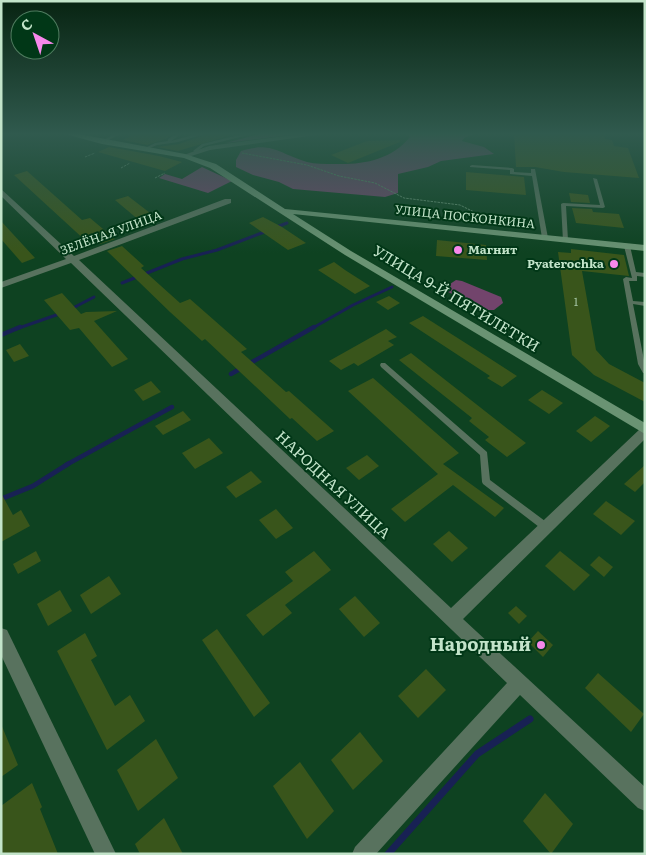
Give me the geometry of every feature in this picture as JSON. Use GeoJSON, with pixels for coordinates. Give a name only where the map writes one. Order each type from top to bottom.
{"type":"FeatureCollection","features":[{"type":"Feature","properties":{"kind":"street","name":"УЛИЦА 9-Й ПЯТИЛЕТКИ"},"geometry":{"type":"LineString","coordinates":[[224,173],[348,253],[645,430]]}},
{"type":"Feature","properties":{"kind":"street","name":"НАРОДНАЯ УЛИЦА"},"geometry":{"type":"LineString","coordinates":[[1,191],[72,261],[645,801]]}},
{"type":"Feature","properties":{"kind":"street","name":"ЗЕЛЁНАЯ УЛИЦА"},"geometry":{"type":"LineString","coordinates":[[1,285],[72,261],[228,201]]}},
{"type":"Feature","properties":{"kind":"street","name":"УЛИЦА ПОСКОНКИНА"},"geometry":{"type":"LineString","coordinates":[[283,211],[645,248]]}},
{"type":"Feature","properties":{"kind":"street"},"geometry":{"type":"LineString","coordinates":[[452,618],[645,430]]}},
{"type":"Feature","properties":{"kind":"street"},"geometry":{"type":"LineString","coordinates":[[1,636],[106,854]]}},
{"type":"Feature","properties":{"kind":"street"},"geometry":{"type":"LineString","coordinates":[[362,854],[520,682]]}},
{"type":"Feature","properties":{"kind":"lane"},"geometry":{"type":"LineString","coordinates":[[534,173],[545,238]]}},
{"type":"Feature","properties":{"kind":"lane"},"geometry":{"type":"LineString","coordinates":[[566,240],[563,204],[603,208],[595,179]]}},
{"type":"Feature","properties":{"kind":"lane"},"geometry":{"type":"LineString","coordinates":[[627,246],[635,280],[626,279],[642,364],[645,371]]}},
{"type":"Feature","properties":{"kind":"lane"},"geometry":{"type":"LineString","coordinates":[[634,274],[645,275]]}},
{"type":"Feature","properties":{"kind":"lane"},"geometry":{"type":"LineString","coordinates":[[630,302],[645,304]]}},
{"type":"Feature","properties":{"kind":"lane"},"geometry":{"type":"LineString","coordinates":[[384,365],[484,454],[486,482],[546,527]]}},
{"type":"Feature","properties":{"kind":"path"},"geometry":{"type":"LineString","coordinates":[[155,178],[165,173]]}},
{"type":"Feature","properties":{"kind":"path"},"geometry":{"type":"LineString","coordinates":[[331,173],[375,183],[404,198],[460,205],[484,217],[543,226]]}},
{"type":"Feature","properties":{"kind":"shaded area"},"geometry":{"type":"Polygon","coordinates":[[[192,173],[215,173],[232,181],[208,193],[159,178],[165,174],[182,179],[192,173]]]}},
{"type":"Feature","properties":{"kind":"shaded area"},"geometry":{"type":"Polygon","coordinates":[[[249,173],[403,173],[398,174],[398,193],[385,197],[293,189],[279,182],[249,173]]]}},
{"type":"Feature","properties":{"kind":"shaded area"},"geometry":{"type":"Polygon","coordinates":[[[456,280],[501,297],[503,303],[494,310],[488,310],[448,292],[447,286],[456,280]]]}},
{"type":"Feature","properties":{"kind":"building"},"geometry":{"type":"Polygon","coordinates":[[[29,173],[82,220],[90,218],[115,239],[100,244],[94,239],[87,242],[14,175],[29,173]]]}},
{"type":"Feature","properties":{"kind":"building"},"geometry":{"type":"Polygon","coordinates":[[[466,173],[476,173],[524,177],[526,195],[466,190],[466,173]]]}},
{"type":"Feature","properties":{"kind":"building"},"geometry":{"type":"Polygon","coordinates":[[[575,173],[637,173],[639,178],[575,173]]]}},
{"type":"Feature","properties":{"kind":"building"},"geometry":{"type":"Polygon","coordinates":[[[569,193],[588,195],[590,203],[571,202],[569,193]]]}},
{"type":"Feature","properties":{"kind":"building"},"geometry":{"type":"Polygon","coordinates":[[[128,196],[154,216],[140,221],[115,200],[128,196]]]}},
{"type":"Feature","properties":{"kind":"building"},"geometry":{"type":"Polygon","coordinates":[[[572,208],[592,209],[593,212],[619,214],[624,228],[576,223],[572,208]]]}},
{"type":"Feature","properties":{"kind":"building"},"geometry":{"type":"Polygon","coordinates":[[[263,217],[306,243],[288,250],[249,223],[263,217]]]}},
{"type":"Feature","properties":{"kind":"building"},"geometry":{"type":"Polygon","coordinates":[[[1,221],[35,258],[22,263],[1,239],[1,221]]]}},
{"type":"Feature","properties":{"kind":"building","name":"Магнит"},"geometry":{"type":"Polygon","coordinates":[[[437,240],[486,245],[487,260],[436,256],[437,240]]]}},
{"type":"Feature","properties":{"kind":"building"},"geometry":{"type":"Polygon","coordinates":[[[122,246],[144,266],[141,268],[180,303],[190,299],[247,349],[241,352],[334,431],[317,441],[292,418],[290,419],[205,339],[202,341],[170,312],[107,251],[122,246]]]}},
{"type":"Feature","properties":{"kind":"building"},"geometry":{"type":"Polygon","coordinates":[[[571,249],[624,255],[629,276],[582,271],[596,350],[609,364],[645,383],[645,402],[594,375],[572,355],[558,252],[571,253],[571,249]]]}},
{"type":"Feature","properties":{"kind":"building"},"geometry":{"type":"Polygon","coordinates":[[[334,262],[370,286],[355,294],[318,270],[334,262]]]}},
{"type":"Feature","properties":{"kind":"building"},"geometry":{"type":"Polygon","coordinates":[[[62,293],[81,314],[86,312],[117,311],[94,321],[128,359],[112,367],[79,328],[70,330],[44,300],[62,293]]]}},
{"type":"Feature","properties":{"kind":"building"},"geometry":{"type":"Polygon","coordinates":[[[389,296],[400,303],[388,310],[376,302],[389,296]]]}},
{"type":"Feature","properties":{"kind":"building"},"geometry":{"type":"Polygon","coordinates":[[[423,316],[517,376],[502,387],[487,378],[490,376],[409,323],[423,316]]]}},
{"type":"Feature","properties":{"kind":"building"},"geometry":{"type":"Polygon","coordinates":[[[386,329],[397,337],[388,341],[394,345],[358,366],[354,363],[341,370],[329,361],[386,329]]]}},
{"type":"Feature","properties":{"kind":"building"},"geometry":{"type":"Polygon","coordinates":[[[20,344],[29,356],[14,362],[6,350],[20,344]]]}},
{"type":"Feature","properties":{"kind":"building"},"geometry":{"type":"Polygon","coordinates":[[[411,353],[526,443],[507,457],[485,440],[489,437],[469,421],[472,418],[399,360],[411,353]]]}},
{"type":"Feature","properties":{"kind":"building"},"geometry":{"type":"Polygon","coordinates":[[[373,378],[459,453],[443,464],[504,508],[495,517],[453,485],[405,522],[391,509],[438,474],[348,391],[373,378]]]}},
{"type":"Feature","properties":{"kind":"building"},"geometry":{"type":"Polygon","coordinates":[[[151,381],[161,392],[143,401],[134,390],[151,381]]]}},
{"type":"Feature","properties":{"kind":"building"},"geometry":{"type":"Polygon","coordinates":[[[542,390],[563,403],[549,414],[528,400],[542,390]]]}},
{"type":"Feature","properties":{"kind":"building"},"geometry":{"type":"Polygon","coordinates":[[[183,411],[191,420],[163,435],[155,426],[183,411]]]}},
{"type":"Feature","properties":{"kind":"building"},"geometry":{"type":"Polygon","coordinates":[[[595,416],[610,426],[591,442],[576,431],[595,416]]]}},
{"type":"Feature","properties":{"kind":"building"},"geometry":{"type":"Polygon","coordinates":[[[209,438],[223,453],[195,469],[182,453],[209,438]]]}},
{"type":"Feature","properties":{"kind":"building"},"geometry":{"type":"Polygon","coordinates":[[[367,455],[379,466],[359,480],[346,468],[367,455]]]}},
{"type":"Feature","properties":{"kind":"building"},"geometry":{"type":"Polygon","coordinates":[[[645,465],[645,482],[635,492],[624,484],[645,465]]]}},
{"type":"Feature","properties":{"kind":"building"},"geometry":{"type":"Polygon","coordinates":[[[251,471],[262,482],[236,498],[226,487],[251,471]]]}},
{"type":"Feature","properties":{"kind":"building"},"geometry":{"type":"Polygon","coordinates":[[[1,493],[13,515],[21,510],[30,526],[1,542],[1,493]]]}},
{"type":"Feature","properties":{"kind":"building"},"geometry":{"type":"Polygon","coordinates":[[[606,501],[635,521],[621,535],[593,514],[606,501]]]}},
{"type":"Feature","properties":{"kind":"building"},"geometry":{"type":"Polygon","coordinates":[[[276,509],[293,528],[276,539],[259,520],[276,509]]]}},
{"type":"Feature","properties":{"kind":"building"},"geometry":{"type":"Polygon","coordinates":[[[449,531],[468,548],[452,562],[433,544],[449,531]]]}},
{"type":"Feature","properties":{"kind":"building"},"geometry":{"type":"Polygon","coordinates":[[[36,551],[41,561],[18,574],[13,564],[36,551]]]}},
{"type":"Feature","properties":{"kind":"building"},"geometry":{"type":"Polygon","coordinates":[[[314,551],[331,570],[285,605],[292,613],[263,636],[246,615],[293,581],[285,572],[314,551]]]}},
{"type":"Feature","properties":{"kind":"building"},"geometry":{"type":"Polygon","coordinates":[[[560,551],[590,575],[574,591],[545,566],[560,551]]]}},
{"type":"Feature","properties":{"kind":"building"},"geometry":{"type":"Polygon","coordinates":[[[599,556],[613,567],[604,577],[590,565],[599,556]]]}},
{"type":"Feature","properties":{"kind":"building"},"geometry":{"type":"Polygon","coordinates":[[[109,576],[121,594],[91,614],[80,595],[109,576]]]}},
{"type":"Feature","properties":{"kind":"building"},"geometry":{"type":"Polygon","coordinates":[[[60,590],[72,611],[48,626],[37,604],[60,590]]]}},
{"type":"Feature","properties":{"kind":"building"},"geometry":{"type":"Polygon","coordinates":[[[355,596],[380,623],[364,637],[339,609],[355,596]]]}},
{"type":"Feature","properties":{"kind":"building"},"geometry":{"type":"Polygon","coordinates":[[[516,606],[527,616],[519,624],[508,613],[516,606]]]}},
{"type":"Feature","properties":{"kind":"building"},"geometry":{"type":"Polygon","coordinates":[[[217,629],[270,703],[254,717],[202,640],[217,629]]]}},
{"type":"Feature","properties":{"kind":"building"},"geometry":{"type":"Polygon","coordinates":[[[538,631],[553,645],[543,657],[528,642],[538,631]]]}},
{"type":"Feature","properties":{"kind":"building"},"geometry":{"type":"Polygon","coordinates":[[[85,633],[97,656],[91,660],[115,706],[130,695],[145,721],[107,750],[57,651],[85,633]]]}},
{"type":"Feature","properties":{"kind":"building"},"geometry":{"type":"Polygon","coordinates":[[[426,669],[446,690],[418,718],[398,696],[426,669]]]}},
{"type":"Feature","properties":{"kind":"building"},"geometry":{"type":"Polygon","coordinates":[[[598,673],[644,714],[631,732],[585,688],[598,673]]]}},
{"type":"Feature","properties":{"kind":"building"},"geometry":{"type":"Polygon","coordinates":[[[1,724],[18,765],[1,777],[1,724]]]}},
{"type":"Feature","properties":{"kind":"building"},"geometry":{"type":"Polygon","coordinates":[[[360,732],[383,761],[353,790],[331,760],[360,732]]]}},
{"type":"Feature","properties":{"kind":"building"},"geometry":{"type":"Polygon","coordinates":[[[156,739],[178,778],[138,811],[117,770],[156,739]]]}},
{"type":"Feature","properties":{"kind":"building"},"geometry":{"type":"Polygon","coordinates":[[[300,762],[334,811],[307,839],[273,786],[300,762]]]}},
{"type":"Feature","properties":{"kind":"building"},"geometry":{"type":"Polygon","coordinates":[[[32,783],[58,854],[1,854],[1,806],[32,783]]]}},
{"type":"Feature","properties":{"kind":"building"},"geometry":{"type":"Polygon","coordinates":[[[545,793],[573,824],[551,854],[523,821],[545,793]]]}},
{"type":"Feature","properties":{"kind":"building"},"geometry":{"type":"Polygon","coordinates":[[[164,818],[183,854],[140,854],[135,844],[164,818]]]}},
{"type":"Feature","properties":{"kind":"waterway"},"geometry":{"type":"LineString","coordinates":[[274,228],[287,223]]}},
{"type":"Feature","properties":{"kind":"waterway"},"geometry":{"type":"LineString","coordinates":[[122,283],[182,259],[217,250],[267,231]]}},
{"type":"Feature","properties":{"kind":"waterway"},"geometry":{"type":"LineString","coordinates":[[311,329],[353,305],[392,287]]}},
{"type":"Feature","properties":{"kind":"waterway"},"geometry":{"type":"LineString","coordinates":[[71,309],[94,297]]}},
{"type":"Feature","properties":{"kind":"waterway"},"geometry":{"type":"LineString","coordinates":[[16,329],[62,313]]}},
{"type":"Feature","properties":{"kind":"waterway"},"geometry":{"type":"LineString","coordinates":[[1,335],[20,327]]}},
{"type":"Feature","properties":{"kind":"waterway"},"geometry":{"type":"LineString","coordinates":[[231,374],[314,327]]}},
{"type":"Feature","properties":{"kind":"waterway"},"geometry":{"type":"LineString","coordinates":[[66,465],[172,407]]}},
{"type":"Feature","properties":{"kind":"waterway"},"geometry":{"type":"LineString","coordinates":[[1,499],[33,486],[68,464]]}},
{"type":"Feature","properties":{"kind":"waterway"},"geometry":{"type":"LineString","coordinates":[[388,854],[477,754],[530,719]]}},
{"type":"Feature","properties":{"kind":"place","name":"Магнит"},"geometry":{"type":"Point","coordinates":[458,250]}},
{"type":"Feature","properties":{"kind":"place","name":"Pyaterochka"},"geometry":{"type":"Point","coordinates":[614,264]}},
{"type":"Feature","properties":{"kind":"place","name":"Народный"},"geometry":{"type":"Point","coordinates":[541,645]}}]}
